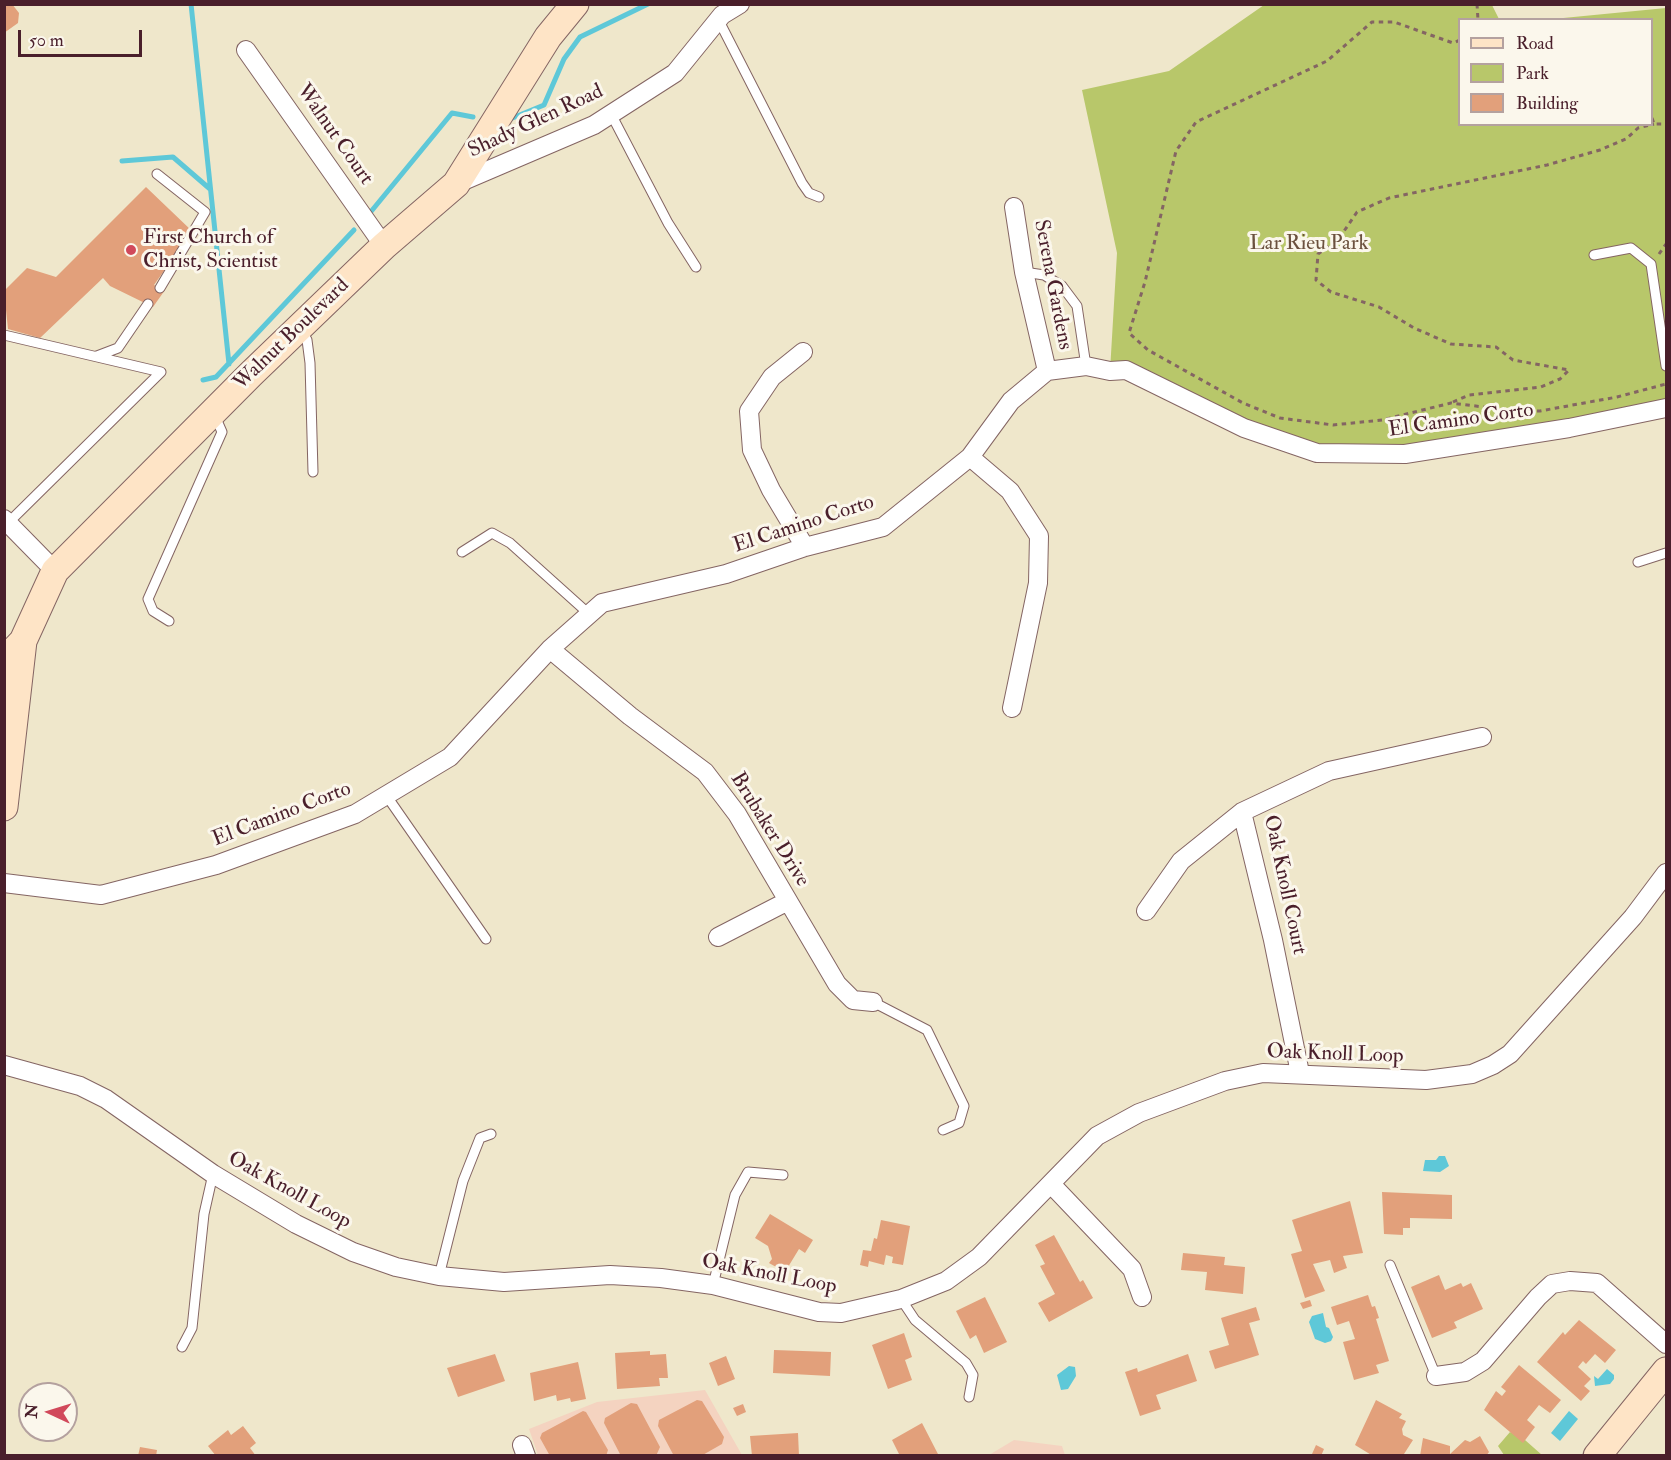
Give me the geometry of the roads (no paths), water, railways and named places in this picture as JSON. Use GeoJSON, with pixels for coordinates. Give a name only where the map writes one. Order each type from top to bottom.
{"type":"FeatureCollection","features":[{"type":"Feature","properties":{"kind":"street","name":"Walnut Boulevard"},"geometry":{"type":"LineString","coordinates":[[4,661],[23,641],[55,571],[213,411],[299,328],[384,246],[456,184],[548,37],[575,4]]}},
{"type":"Feature","properties":{"kind":"street","name":"Shady Glen Road"},"geometry":{"type":"LineString","coordinates":[[456,184],[594,125],[675,73],[718,19],[740,4]]}},
{"type":"Feature","properties":{"kind":"street","name":"Walnut Court"},"geometry":{"type":"LineString","coordinates":[[246,50],[384,246]]}},
{"type":"Feature","properties":{"kind":"street","name":"Serena Gardens"},"geometry":{"type":"LineString","coordinates":[[1014,207],[1024,272],[1047,371]]}},
{"type":"Feature","properties":{"kind":"street"},"geometry":{"type":"LineString","coordinates":[[803,352],[772,377],[749,411],[752,450],[771,490],[806,546]]}},
{"type":"Feature","properties":{"kind":"street","name":"El Camino Corto"},"geometry":{"type":"LineString","coordinates":[[4,884],[101,895],[216,865],[355,814],[450,757],[550,649],[602,603],[726,574],[806,546],[883,527],[970,457],[1011,401],[1047,371],[1086,366],[1110,371],[1126,370],[1244,428],[1317,453],[1406,454],[1569,428],[1666,408]]}},
{"type":"Feature","properties":{"kind":"street"},"geometry":{"type":"LineString","coordinates":[[970,457],[1010,491],[1039,536],[1038,583],[1012,708]]}},
{"type":"Feature","properties":{"kind":"street"},"geometry":{"type":"LineString","coordinates":[[6,521],[55,571]]}},
{"type":"Feature","properties":{"kind":"street"},"geometry":{"type":"LineString","coordinates":[[4,807],[23,641]]}},
{"type":"Feature","properties":{"kind":"street","name":"Brubaker Drive"},"geometry":{"type":"LineString","coordinates":[[550,649],[630,716],[705,772],[737,814],[786,902],[837,984],[853,1000],[873,1002]]}},
{"type":"Feature","properties":{"kind":"street","name":"Oak Knoll Court"},"geometry":{"type":"LineString","coordinates":[[1300,1073],[1273,940],[1242,812],[1329,771],[1482,737]]}},
{"type":"Feature","properties":{"kind":"street"},"geometry":{"type":"LineString","coordinates":[[1146,911],[1182,861],[1242,812]]}},
{"type":"Feature","properties":{"kind":"street","name":"Oak Knoll Loop"},"geometry":{"type":"LineString","coordinates":[[4,1065],[80,1086],[106,1099],[213,1174],[296,1224],[353,1252],[396,1267],[439,1276],[504,1282],[610,1275],[713,1285],[819,1312],[841,1313],[901,1299],[945,1281],[979,1257],[1097,1136],[1139,1113],[1225,1081],[1263,1073],[1426,1080],[1473,1074],[1493,1065],[1510,1054],[1633,917],[1666,873]]}},
{"type":"Feature","properties":{"kind":"street"},"geometry":{"type":"LineString","coordinates":[[718,937],[786,902]]}},
{"type":"Feature","properties":{"kind":"street"},"geometry":{"type":"LineString","coordinates":[[1051,1184],[1132,1269],[1142,1297]]}},
{"type":"Feature","properties":{"kind":"street"},"geometry":{"type":"LineString","coordinates":[[1436,1376],[1466,1372],[1483,1360],[1538,1296],[1552,1284],[1570,1281],[1597,1283],[1666,1344]]}},
{"type":"Feature","properties":{"kind":"street"},"geometry":{"type":"LineString","coordinates":[[1597,1455],[1666,1371]]}},
{"type":"Feature","properties":{"kind":"lane"},"geometry":{"type":"LineString","coordinates":[[718,19],[802,183],[809,193],[819,197]]}},
{"type":"Feature","properties":{"kind":"lane"},"geometry":{"type":"LineString","coordinates":[[611,114],[668,224],[696,267]]}},
{"type":"Feature","properties":{"kind":"lane"},"geometry":{"type":"LineString","coordinates":[[157,174],[205,212],[160,288]]}},
{"type":"Feature","properties":{"kind":"lane"},"geometry":{"type":"LineString","coordinates":[[1594,255],[1631,248],[1651,264],[1666,366]]}},
{"type":"Feature","properties":{"kind":"lane"},"geometry":{"type":"LineString","coordinates":[[1024,272],[1044,274],[1062,286],[1077,306],[1086,366]]}},
{"type":"Feature","properties":{"kind":"lane"},"geometry":{"type":"LineString","coordinates":[[95,356],[118,348],[148,304]]}},
{"type":"Feature","properties":{"kind":"lane"},"geometry":{"type":"LineString","coordinates":[[299,328],[307,340],[310,363],[313,472]]}},
{"type":"Feature","properties":{"kind":"lane"},"geometry":{"type":"LineString","coordinates":[[4,335],[161,372],[6,521]]}},
{"type":"Feature","properties":{"kind":"lane"},"geometry":{"type":"LineString","coordinates":[[169,621],[153,610],[148,599],[183,513],[222,432],[213,411]]}},
{"type":"Feature","properties":{"kind":"lane"},"geometry":{"type":"LineString","coordinates":[[462,552],[492,533],[510,543],[589,614]]}},
{"type":"Feature","properties":{"kind":"lane"},"geometry":{"type":"LineString","coordinates":[[1638,562],[1666,553]]}},
{"type":"Feature","properties":{"kind":"lane"},"geometry":{"type":"LineString","coordinates":[[386,795],[486,939]]}},
{"type":"Feature","properties":{"kind":"lane"},"geometry":{"type":"LineString","coordinates":[[873,1002],[927,1030],[964,1106],[964,1114],[959,1123],[943,1130]]}},
{"type":"Feature","properties":{"kind":"lane"},"geometry":{"type":"LineString","coordinates":[[439,1276],[464,1181],[480,1138],[491,1134]]}},
{"type":"Feature","properties":{"kind":"lane"},"geometry":{"type":"LineString","coordinates":[[713,1285],[735,1196],[748,1172],[783,1175]]}},
{"type":"Feature","properties":{"kind":"lane"},"geometry":{"type":"LineString","coordinates":[[182,1347],[192,1328],[204,1214],[213,1174]]}},
{"type":"Feature","properties":{"kind":"lane"},"geometry":{"type":"LineString","coordinates":[[1390,1265],[1436,1376]]}},
{"type":"Feature","properties":{"kind":"lane"},"geometry":{"type":"LineString","coordinates":[[901,1299],[915,1320],[966,1363],[973,1375],[969,1397]]}},
{"type":"Feature","properties":{"kind":"water"},"geometry":{"type":"Polygon","coordinates":[[[1439,1156],[1445,1156],[1449,1166],[1440,1172],[1423,1171],[1425,1160],[1436,1160],[1439,1156]]]}},
{"type":"Feature","properties":{"kind":"water"},"geometry":{"type":"Polygon","coordinates":[[[1323,1313],[1326,1327],[1329,1328],[1333,1337],[1331,1341],[1325,1343],[1315,1339],[1309,1322],[1312,1316],[1323,1313]]]}},
{"type":"Feature","properties":{"kind":"water"},"geometry":{"type":"Polygon","coordinates":[[[1069,1366],[1075,1367],[1076,1376],[1068,1389],[1061,1390],[1057,1375],[1069,1366]]]}},
{"type":"Feature","properties":{"kind":"water"},"geometry":{"type":"Polygon","coordinates":[[[1607,1369],[1614,1375],[1614,1379],[1610,1384],[1595,1386],[1594,1376],[1598,1379],[1607,1369]]]}},
{"type":"Feature","properties":{"kind":"water"},"geometry":{"type":"Polygon","coordinates":[[[1569,1411],[1578,1419],[1560,1441],[1551,1433],[1569,1411]]]}},
{"type":"Feature","properties":{"kind":"waterway"},"geometry":{"type":"LineString","coordinates":[[191,4],[229,364]]}},
{"type":"Feature","properties":{"kind":"waterway"},"geometry":{"type":"LineString","coordinates":[[510,119],[544,105],[564,59],[580,37],[648,4]]}},
{"type":"Feature","properties":{"kind":"waterway"},"geometry":{"type":"LineString","coordinates":[[369,214],[452,113],[473,117]]}},
{"type":"Feature","properties":{"kind":"waterway"},"geometry":{"type":"LineString","coordinates":[[122,161],[173,157],[210,189]]}},
{"type":"Feature","properties":{"kind":"waterway"},"geometry":{"type":"LineString","coordinates":[[203,380],[216,377],[354,230]]}},
{"type":"Feature","properties":{"kind":"place","name":"First Church of Christ, Scientist"},"geometry":{"type":"Point","coordinates":[131,250]}},
{"type":"Feature","properties":{"kind":"park label","name":"Lar Rieu Park"},"geometry":{"type":"Point","coordinates":[1309,244]}}]}
